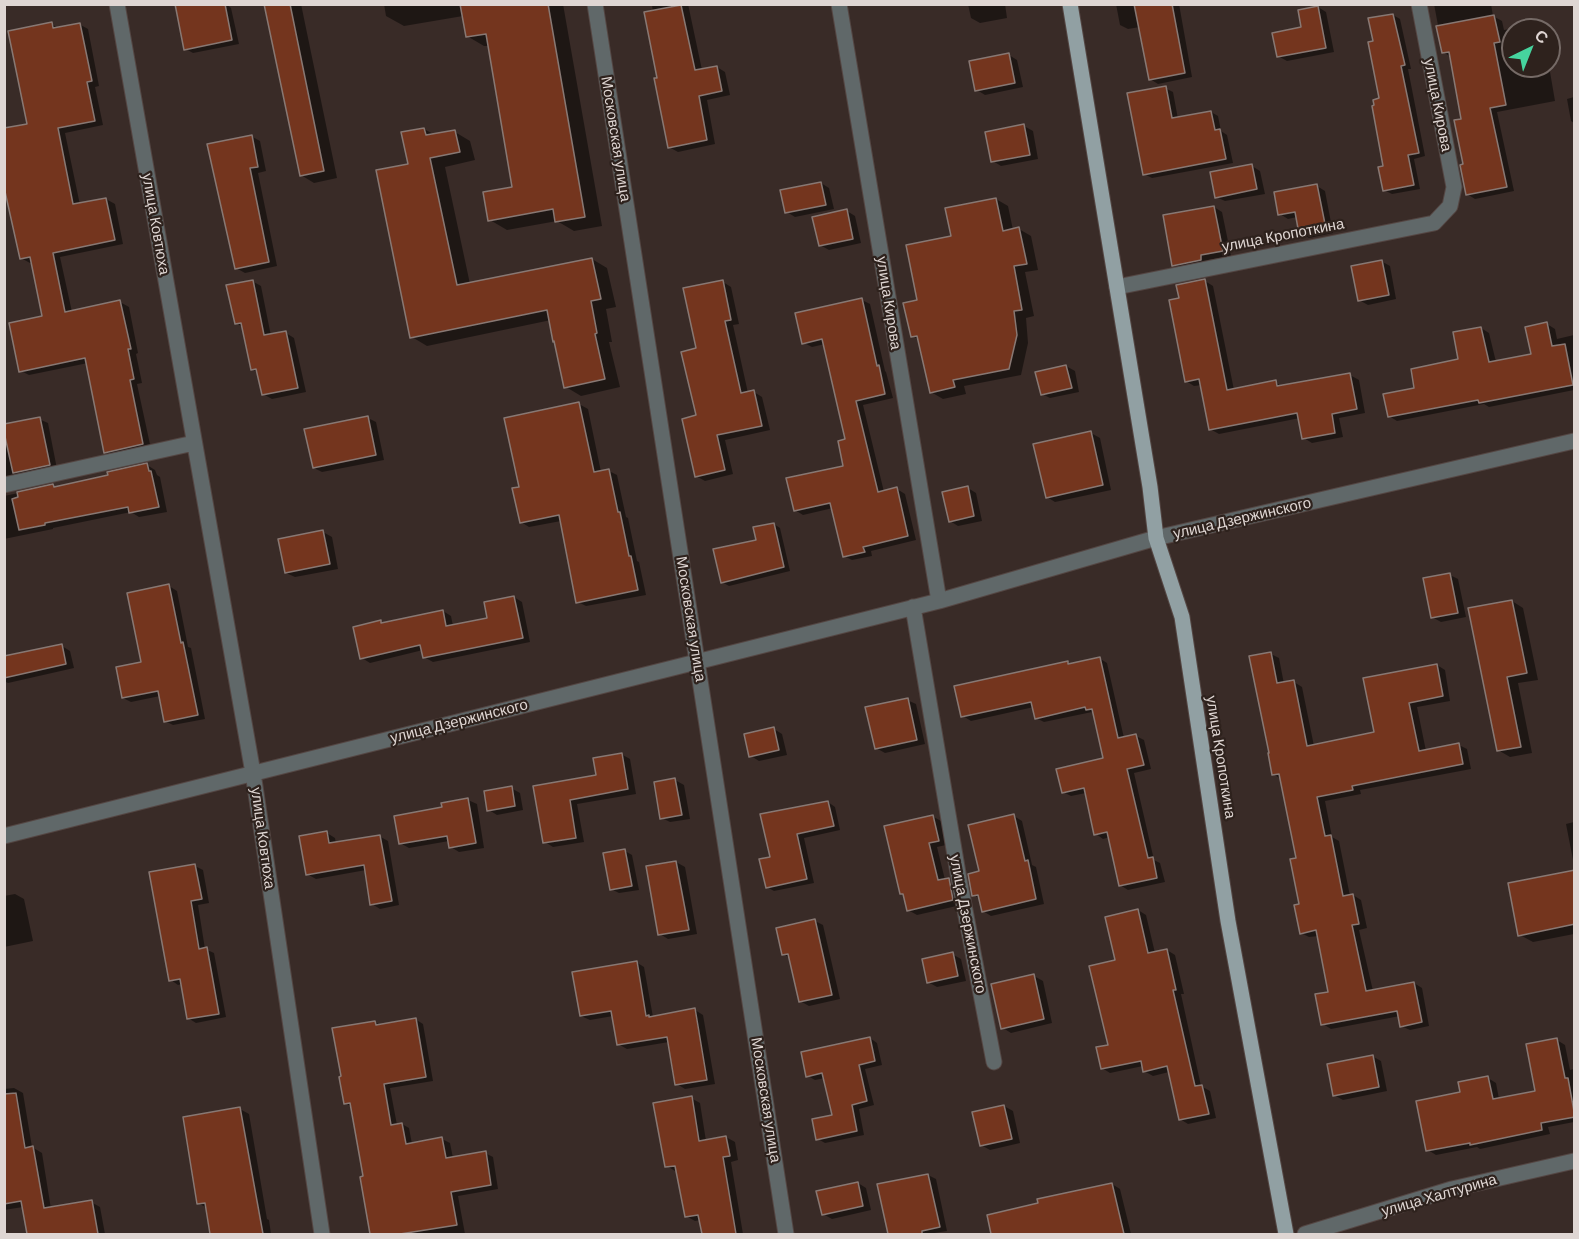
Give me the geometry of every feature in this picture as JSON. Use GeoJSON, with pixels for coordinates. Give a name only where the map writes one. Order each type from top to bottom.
{"type":"FeatureCollection","features":[{"type":"Feature","properties":{"kind":"main road","name":"улица Кропоткина"},"geometry":{"type":"LineString","coordinates":[[1070,4],[1150,487],[1156,538],[1182,617],[1228,921],[1286,1234]]}},
{"type":"Feature","properties":{"kind":"street","name":"улица Ковтюха"},"geometry":{"type":"LineString","coordinates":[[117,4],[254,773],[322,1234]]}},
{"type":"Feature","properties":{"kind":"street","name":"Московская улица"},"geometry":{"type":"LineString","coordinates":[[595,4],[786,1234]]}},
{"type":"Feature","properties":{"kind":"street","name":"улица Кирова"},"geometry":{"type":"LineString","coordinates":[[839,4],[939,601]]}},
{"type":"Feature","properties":{"kind":"street","name":"улица Кирова"},"geometry":{"type":"LineString","coordinates":[[1419,4],[1454,187],[1450,206]]}},
{"type":"Feature","properties":{"kind":"street","name":"улица Кропоткина"},"geometry":{"type":"LineString","coordinates":[[1117,287],[1434,223],[1450,206]]}},
{"type":"Feature","properties":{"kind":"street","name":"улица Дзержинского"},"geometry":{"type":"LineString","coordinates":[[4,836],[939,601],[1156,538],[1575,441]]}},
{"type":"Feature","properties":{"kind":"street"},"geometry":{"type":"LineString","coordinates":[[4,485],[194,443]]}},
{"type":"Feature","properties":{"kind":"street","name":"улица Дзержинского"},"geometry":{"type":"LineString","coordinates":[[913,607],[959,879],[994,1062]]}},
{"type":"Feature","properties":{"kind":"street","name":"улица Халтурина"},"geometry":{"type":"LineString","coordinates":[[1305,1234],[1452,1189],[1575,1161]]}},
{"type":"Feature","properties":{"kind":"building"},"geometry":{"type":"Polygon","coordinates":[[[175,4],[225,4],[232,40],[184,50],[175,4]]]}},
{"type":"Feature","properties":{"kind":"building"},"geometry":{"type":"Polygon","coordinates":[[[264,4],[290,4],[324,171],[300,176],[264,4]]]}},
{"type":"Feature","properties":{"kind":"building"},"geometry":{"type":"Polygon","coordinates":[[[460,4],[548,4],[585,217],[555,222],[553,209],[488,221],[483,192],[512,187],[486,34],[466,37],[460,4]]]}},
{"type":"Feature","properties":{"kind":"building"},"geometry":{"type":"Polygon","coordinates":[[[1134,4],[1172,4],[1185,73],[1149,80],[1134,4]]]}},
{"type":"Feature","properties":{"kind":"building"},"geometry":{"type":"Polygon","coordinates":[[[681,5],[695,70],[717,66],[722,91],[699,96],[707,140],[668,148],[644,12],[681,5]]]}},
{"type":"Feature","properties":{"kind":"building"},"geometry":{"type":"Polygon","coordinates":[[[1318,6],[1326,48],[1277,57],[1272,33],[1301,27],[1298,10],[1318,6]]]}},
{"type":"Feature","properties":{"kind":"building"},"geometry":{"type":"Polygon","coordinates":[[[1393,14],[1405,65],[1401,66],[1419,153],[1408,155],[1414,185],[1383,191],[1378,167],[1383,166],[1372,106],[1374,105],[1373,100],[1379,98],[1368,42],[1373,41],[1368,18],[1393,14]]]}},
{"type":"Feature","properties":{"kind":"building"},"geometry":{"type":"Polygon","coordinates":[[[1494,15],[1500,42],[1494,43],[1506,105],[1490,108],[1507,187],[1466,195],[1460,165],[1463,164],[1454,120],[1461,119],[1449,52],[1442,53],[1436,26],[1494,15]]]}},
{"type":"Feature","properties":{"kind":"building"},"geometry":{"type":"Polygon","coordinates":[[[52,22],[53,28],[80,23],[92,81],[87,82],[95,121],[58,128],[73,204],[106,198],[115,240],[53,253],[65,312],[120,300],[131,349],[128,349],[134,379],[130,380],[143,444],[104,453],[85,358],[19,372],[9,323],[42,316],[30,257],[20,259],[4,187],[4,128],[27,124],[8,31],[52,22]]]}},
{"type":"Feature","properties":{"kind":"building"},"geometry":{"type":"Polygon","coordinates":[[[1009,53],[1015,83],[975,91],[969,61],[1009,53]]]}},
{"type":"Feature","properties":{"kind":"building"},"geometry":{"type":"Polygon","coordinates":[[[1166,86],[1172,118],[1211,111],[1215,130],[1220,129],[1226,159],[1143,175],[1127,93],[1166,86]]]}},
{"type":"Feature","properties":{"kind":"building"},"geometry":{"type":"Polygon","coordinates":[[[1024,124],[1030,155],[991,162],[985,132],[1024,124]]]}},
{"type":"Feature","properties":{"kind":"building"},"geometry":{"type":"Polygon","coordinates":[[[424,128],[426,135],[455,130],[460,152],[430,158],[457,285],[592,258],[601,299],[591,301],[597,333],[595,334],[605,379],[564,388],[547,310],[410,338],[376,170],[408,164],[401,132],[424,128]]]}},
{"type":"Feature","properties":{"kind":"building"},"geometry":{"type":"Polygon","coordinates":[[[252,135],[258,167],[250,168],[269,262],[235,269],[207,144],[252,135]]]}},
{"type":"Feature","properties":{"kind":"building"},"geometry":{"type":"Polygon","coordinates":[[[1252,164],[1257,189],[1215,198],[1210,172],[1252,164]]]}},
{"type":"Feature","properties":{"kind":"building"},"geometry":{"type":"Polygon","coordinates":[[[821,182],[826,205],[785,213],[780,190],[821,182]]]}},
{"type":"Feature","properties":{"kind":"building"},"geometry":{"type":"Polygon","coordinates":[[[1317,184],[1326,229],[1299,234],[1295,212],[1278,215],[1274,192],[1317,184]]]}},
{"type":"Feature","properties":{"kind":"building"},"geometry":{"type":"Polygon","coordinates":[[[996,198],[1003,231],[1019,227],[1027,264],[1014,266],[1022,310],[1014,311],[1017,335],[1009,369],[953,380],[955,387],[930,393],[917,336],[911,337],[903,303],[917,300],[906,245],[951,236],[945,208],[996,198]]]}},
{"type":"Feature","properties":{"kind":"building"},"geometry":{"type":"Polygon","coordinates":[[[1214,206],[1223,251],[1201,255],[1201,260],[1172,266],[1163,215],[1214,206]]]}},
{"type":"Feature","properties":{"kind":"building"},"geometry":{"type":"Polygon","coordinates":[[[847,209],[853,239],[819,246],[812,217],[847,209]]]}},
{"type":"Feature","properties":{"kind":"building"},"geometry":{"type":"Polygon","coordinates":[[[1382,260],[1389,295],[1358,301],[1351,266],[1382,260]]]}},
{"type":"Feature","properties":{"kind":"building"},"geometry":{"type":"Polygon","coordinates":[[[1205,279],[1227,390],[1276,380],[1277,386],[1350,373],[1357,409],[1332,414],[1335,433],[1302,439],[1297,413],[1209,430],[1199,379],[1185,382],[1169,300],[1179,298],[1176,285],[1205,279]]]}},
{"type":"Feature","properties":{"kind":"building"},"geometry":{"type":"Polygon","coordinates":[[[253,280],[264,335],[286,331],[298,388],[262,395],[256,369],[251,370],[241,323],[235,324],[226,285],[253,280]]]}},
{"type":"Feature","properties":{"kind":"building"},"geometry":{"type":"Polygon","coordinates":[[[723,280],[731,320],[725,321],[741,393],[754,390],[762,426],[717,435],[725,470],[695,477],[682,419],[696,415],[681,352],[696,348],[683,288],[723,280]]]}},
{"type":"Feature","properties":{"kind":"building"},"geometry":{"type":"Polygon","coordinates":[[[862,298],[885,394],[856,401],[878,492],[897,487],[908,536],[863,547],[865,552],[843,557],[830,503],[794,511],[786,478],[843,466],[838,441],[845,439],[822,339],[802,344],[795,313],[862,298]]]}},
{"type":"Feature","properties":{"kind":"building"},"geometry":{"type":"Polygon","coordinates":[[[1547,322],[1552,346],[1565,344],[1573,385],[1388,417],[1383,394],[1414,388],[1411,369],[1458,359],[1453,332],[1481,327],[1489,362],[1531,354],[1525,327],[1547,322]]]}},
{"type":"Feature","properties":{"kind":"building"},"geometry":{"type":"Polygon","coordinates":[[[1066,365],[1072,388],[1041,395],[1035,372],[1066,365]]]}},
{"type":"Feature","properties":{"kind":"building"},"geometry":{"type":"Polygon","coordinates":[[[579,402],[594,472],[609,469],[638,590],[576,603],[559,515],[520,523],[512,488],[519,487],[504,418],[579,402]]]}},
{"type":"Feature","properties":{"kind":"building"},"geometry":{"type":"Polygon","coordinates":[[[368,416],[376,455],[313,468],[304,429],[368,416]]]}},
{"type":"Feature","properties":{"kind":"building"},"geometry":{"type":"Polygon","coordinates":[[[40,417],[50,465],[13,473],[4,424],[40,417]]]}},
{"type":"Feature","properties":{"kind":"building"},"geometry":{"type":"Polygon","coordinates":[[[1091,431],[1103,485],[1046,498],[1033,444],[1091,431]]]}},
{"type":"Feature","properties":{"kind":"building"},"geometry":{"type":"Polygon","coordinates":[[[147,463],[159,507],[129,513],[128,507],[19,530],[12,499],[18,497],[17,492],[53,484],[54,487],[108,475],[107,472],[147,463]]]}},
{"type":"Feature","properties":{"kind":"building"},"geometry":{"type":"Polygon","coordinates":[[[968,486],[974,516],[949,522],[942,492],[968,486]]]}},
{"type":"Feature","properties":{"kind":"building"},"geometry":{"type":"Polygon","coordinates":[[[774,523],[784,567],[721,583],[713,549],[756,540],[753,527],[774,523]]]}},
{"type":"Feature","properties":{"kind":"building"},"geometry":{"type":"Polygon","coordinates":[[[323,530],[330,564],[285,573],[278,539],[323,530]]]}},
{"type":"Feature","properties":{"kind":"building"},"geometry":{"type":"Polygon","coordinates":[[[1450,573],[1458,613],[1431,618],[1423,578],[1450,573]]]}},
{"type":"Feature","properties":{"kind":"building"},"geometry":{"type":"Polygon","coordinates":[[[169,584],[198,715],[164,722],[158,691],[122,698],[116,667],[141,662],[127,593],[169,584]]]}},
{"type":"Feature","properties":{"kind":"building"},"geometry":{"type":"Polygon","coordinates":[[[514,596],[523,638],[423,658],[420,645],[360,659],[353,627],[443,610],[446,626],[487,618],[484,602],[514,596]]]}},
{"type":"Feature","properties":{"kind":"building"},"geometry":{"type":"Polygon","coordinates":[[[1512,600],[1527,673],[1507,677],[1521,747],[1497,751],[1468,608],[1512,600]]]}},
{"type":"Feature","properties":{"kind":"building"},"geometry":{"type":"Polygon","coordinates":[[[62,644],[66,664],[4,678],[4,656],[62,644]]]}},
{"type":"Feature","properties":{"kind":"building"},"geometry":{"type":"Polygon","coordinates":[[[1271,652],[1277,683],[1294,680],[1307,746],[1374,732],[1363,678],[1437,664],[1443,696],[1409,703],[1419,751],[1459,743],[1463,764],[1352,786],[1353,790],[1317,797],[1325,836],[1331,835],[1343,896],[1353,894],[1359,924],[1352,925],[1366,991],[1414,982],[1422,1022],[1400,1027],[1397,1011],[1321,1025],[1315,994],[1328,992],[1316,930],[1300,934],[1294,905],[1299,904],[1290,859],[1296,858],[1279,774],[1272,775],[1249,656],[1271,652]]]}},
{"type":"Feature","properties":{"kind":"building"},"geometry":{"type":"Polygon","coordinates":[[[1100,657],[1118,738],[1136,734],[1144,765],[1127,769],[1148,858],[1153,857],[1157,878],[1119,886],[1107,832],[1094,835],[1084,788],[1062,793],[1056,769],[1103,758],[1092,709],[1086,710],[1085,707],[1035,719],[1031,702],[961,717],[954,686],[1068,661],[1068,664],[1100,657]]]}},
{"type":"Feature","properties":{"kind":"building"},"geometry":{"type":"Polygon","coordinates":[[[908,698],[917,740],[875,749],[865,707],[908,698]]]}},
{"type":"Feature","properties":{"kind":"building"},"geometry":{"type":"Polygon","coordinates":[[[774,727],[779,750],[749,757],[744,734],[774,727]]]}},
{"type":"Feature","properties":{"kind":"building"},"geometry":{"type":"Polygon","coordinates":[[[622,753],[628,789],[570,800],[576,838],[543,843],[533,786],[596,775],[593,758],[622,753]]]}},
{"type":"Feature","properties":{"kind":"building"},"geometry":{"type":"Polygon","coordinates":[[[675,778],[682,815],[660,819],[654,782],[675,778]]]}},
{"type":"Feature","properties":{"kind":"building"},"geometry":{"type":"Polygon","coordinates":[[[512,786],[515,806],[487,811],[484,791],[512,786]]]}},
{"type":"Feature","properties":{"kind":"building"},"geometry":{"type":"Polygon","coordinates":[[[468,798],[476,843],[449,848],[447,836],[399,844],[394,816],[442,807],[441,803],[468,798]]]}},
{"type":"Feature","properties":{"kind":"building"},"geometry":{"type":"Polygon","coordinates":[[[828,801],[834,826],[797,834],[807,879],[766,888],[759,859],[770,857],[760,814],[828,801]]]}},
{"type":"Feature","properties":{"kind":"building"},"geometry":{"type":"Polygon","coordinates":[[[1014,814],[1025,861],[1028,860],[1036,899],[982,912],[978,895],[972,896],[968,874],[979,871],[968,825],[1014,814]]]}},
{"type":"Feature","properties":{"kind":"building"},"geometry":{"type":"Polygon","coordinates":[[[933,815],[939,841],[929,843],[938,880],[949,878],[953,900],[907,911],[903,894],[900,894],[884,826],[933,815]]]}},
{"type":"Feature","properties":{"kind":"building"},"geometry":{"type":"Polygon","coordinates":[[[327,831],[329,843],[380,835],[392,901],[370,905],[364,865],[306,875],[299,836],[327,831]]]}},
{"type":"Feature","properties":{"kind":"building"},"geometry":{"type":"Polygon","coordinates":[[[625,849],[632,886],[610,890],[603,853],[625,849]]]}},
{"type":"Feature","properties":{"kind":"building"},"geometry":{"type":"Polygon","coordinates":[[[676,861],[689,930],[658,935],[646,866],[676,861]]]}},
{"type":"Feature","properties":{"kind":"building"},"geometry":{"type":"Polygon","coordinates":[[[195,864],[202,899],[191,901],[199,949],[207,947],[219,1014],[187,1019],[180,979],[169,981],[149,872],[195,864]]]}},
{"type":"Feature","properties":{"kind":"building"},"geometry":{"type":"Polygon","coordinates":[[[1575,870],[1575,924],[1518,936],[1508,883],[1575,870]]]}},
{"type":"Feature","properties":{"kind":"building"},"geometry":{"type":"Polygon","coordinates":[[[1138,909],[1148,953],[1167,949],[1176,990],[1173,990],[1195,1086],[1202,1085],[1209,1114],[1179,1120],[1167,1066],[1143,1072],[1141,1061],[1101,1069],[1096,1047],[1108,1045],[1089,966],[1115,960],[1105,917],[1138,909]]]}},
{"type":"Feature","properties":{"kind":"building"},"geometry":{"type":"Polygon","coordinates":[[[815,919],[832,995],[799,1002],[788,954],[782,955],[776,928],[815,919]]]}},
{"type":"Feature","properties":{"kind":"building"},"geometry":{"type":"Polygon","coordinates":[[[953,952],[958,976],[927,983],[922,959],[953,952]]]}},
{"type":"Feature","properties":{"kind":"building"},"geometry":{"type":"Polygon","coordinates":[[[637,961],[646,1016],[695,1008],[707,1080],[675,1085],[667,1037],[617,1045],[611,1011],[580,1016],[572,972],[637,961]]]}},
{"type":"Feature","properties":{"kind":"building"},"geometry":{"type":"Polygon","coordinates":[[[1034,974],[1044,1019],[1001,1029],[991,984],[1034,974]]]}},
{"type":"Feature","properties":{"kind":"building"},"geometry":{"type":"Polygon","coordinates":[[[416,1018],[426,1077],[384,1084],[391,1125],[402,1123],[406,1144],[442,1137],[446,1158],[486,1151],[491,1185],[451,1192],[457,1225],[400,1234],[370,1234],[360,1177],[363,1176],[350,1103],[344,1104],[332,1028],[375,1021],[376,1025],[416,1018]]]}},
{"type":"Feature","properties":{"kind":"building"},"geometry":{"type":"Polygon","coordinates":[[[870,1037],[875,1061],[859,1065],[867,1101],[852,1105],[857,1131],[816,1140],[812,1119],[832,1115],[822,1073],[806,1077],[801,1052],[870,1037]]]}},
{"type":"Feature","properties":{"kind":"building"},"geometry":{"type":"Polygon","coordinates":[[[1557,1038],[1565,1078],[1568,1078],[1575,1117],[1541,1123],[1542,1130],[1470,1145],[1470,1143],[1426,1151],[1416,1101],[1460,1092],[1458,1082],[1488,1076],[1493,1099],[1535,1091],[1526,1044],[1557,1038]]]}},
{"type":"Feature","properties":{"kind":"building"},"geometry":{"type":"Polygon","coordinates":[[[1373,1055],[1379,1087],[1333,1096],[1327,1064],[1373,1055]]]}},
{"type":"Feature","properties":{"kind":"building"},"geometry":{"type":"Polygon","coordinates":[[[16,1093],[25,1148],[33,1146],[44,1208],[92,1200],[98,1234],[27,1234],[21,1201],[4,1204],[4,1094],[16,1093]]]}},
{"type":"Feature","properties":{"kind":"building"},"geometry":{"type":"Polygon","coordinates":[[[692,1096],[699,1141],[726,1136],[730,1156],[723,1157],[736,1234],[702,1234],[698,1215],[685,1217],[675,1166],[665,1167],[653,1103],[692,1096]]]}},
{"type":"Feature","properties":{"kind":"building"},"geometry":{"type":"Polygon","coordinates":[[[1004,1105],[1012,1139],[980,1146],[972,1112],[1004,1105]]]}},
{"type":"Feature","properties":{"kind":"building"},"geometry":{"type":"Polygon","coordinates":[[[240,1107],[263,1234],[210,1234],[205,1203],[197,1204],[183,1117],[240,1107]]]}},
{"type":"Feature","properties":{"kind":"building"},"geometry":{"type":"Polygon","coordinates":[[[928,1174],[940,1227],[922,1231],[922,1234],[888,1234],[877,1184],[928,1174]]]}},
{"type":"Feature","properties":{"kind":"building"},"geometry":{"type":"Polygon","coordinates":[[[858,1182],[863,1206],[822,1215],[816,1191],[858,1182]]]}},
{"type":"Feature","properties":{"kind":"building"},"geometry":{"type":"Polygon","coordinates":[[[1112,1183],[1124,1234],[991,1234],[987,1215],[1038,1203],[1037,1199],[1112,1183]]]}}]}
